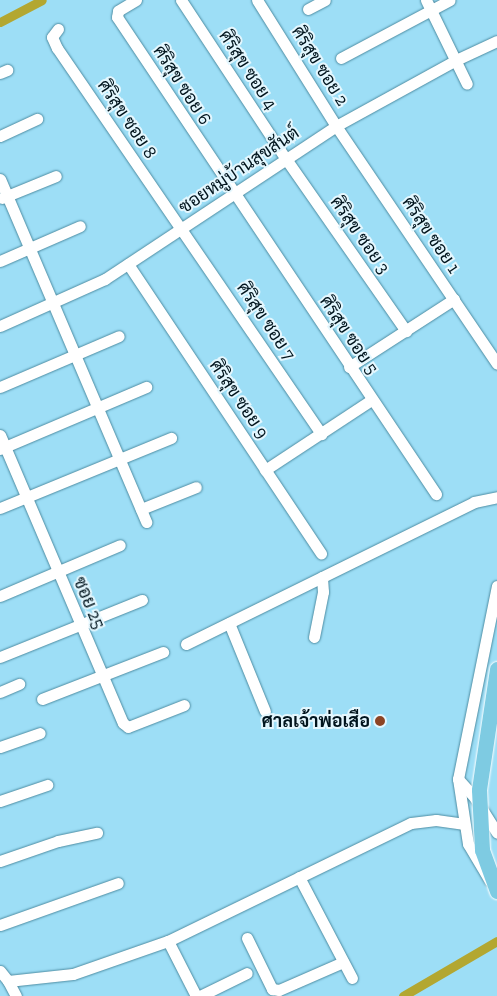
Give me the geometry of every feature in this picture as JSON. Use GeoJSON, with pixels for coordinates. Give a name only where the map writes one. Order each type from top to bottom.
{"type":"FeatureCollection","features":[{"type":"Feature","properties":{"kind":"main road"},"geometry":{"type":"LineString","coordinates":[[497,669],[481,775],[479,822],[482,850],[497,889]]}},
{"type":"Feature","properties":{"kind":"street","name":"ศิริสุข ซอย 6"},"geometry":{"type":"LineString","coordinates":[[136,0],[118,11],[117,18],[234,195]]}},
{"type":"Feature","properties":{"kind":"street","name":"ศิริสุข ซอย 4"},"geometry":{"type":"LineString","coordinates":[[182,0],[286,159]]}},
{"type":"Feature","properties":{"kind":"street","name":"ศิริสุข ซอย 2"},"geometry":{"type":"LineString","coordinates":[[257,0],[336,126]]}},
{"type":"Feature","properties":{"kind":"street"},"geometry":{"type":"LineString","coordinates":[[308,9],[325,0]]}},
{"type":"Feature","properties":{"kind":"street"},"geometry":{"type":"LineString","coordinates":[[341,58],[428,5],[450,0]]}},
{"type":"Feature","properties":{"kind":"street"},"geometry":{"type":"LineString","coordinates":[[428,5],[467,84]]}},
{"type":"Feature","properties":{"kind":"street","name":"ศิริสุข ซอย 8"},"geometry":{"type":"LineString","coordinates":[[58,29],[52,37],[57,48],[181,229]]}},
{"type":"Feature","properties":{"kind":"street","name":"ซอยหมู่บ้านสุขสันต์"},"geometry":{"type":"LineString","coordinates":[[0,326],[52,305],[128,264],[336,126],[456,60],[497,41]]}},
{"type":"Feature","properties":{"kind":"street"},"geometry":{"type":"LineString","coordinates":[[0,136],[37,119]]}},
{"type":"Feature","properties":{"kind":"street","name":"ศิริสุข ซอย 1"},"geometry":{"type":"LineString","coordinates":[[336,126],[497,364]]}},
{"type":"Feature","properties":{"kind":"street","name":"ศิริสุข ซอย 3"},"geometry":{"type":"LineString","coordinates":[[286,159],[406,331]]}},
{"type":"Feature","properties":{"kind":"street"},"geometry":{"type":"LineString","coordinates":[[4,197],[56,176]]}},
{"type":"Feature","properties":{"kind":"street"},"geometry":{"type":"LineString","coordinates":[[0,179],[4,197],[29,248],[52,305],[77,354],[146,522]]}},
{"type":"Feature","properties":{"kind":"street","name":"ศิริสุข ซอย 5"},"geometry":{"type":"LineString","coordinates":[[234,195],[436,494]]}},
{"type":"Feature","properties":{"kind":"street"},"geometry":{"type":"LineString","coordinates":[[0,262],[80,226]]}},
{"type":"Feature","properties":{"kind":"street","name":"ศิริสุข ซอย 7"},"geometry":{"type":"LineString","coordinates":[[181,229],[321,434]]}},
{"type":"Feature","properties":{"kind":"street","name":"ศิริสุข ซอย 9"},"geometry":{"type":"LineString","coordinates":[[128,264],[321,552]]}},
{"type":"Feature","properties":{"kind":"street"},"geometry":{"type":"LineString","coordinates":[[350,367],[454,299]]}},
{"type":"Feature","properties":{"kind":"street"},"geometry":{"type":"LineString","coordinates":[[0,387],[119,336]]}},
{"type":"Feature","properties":{"kind":"street"},"geometry":{"type":"LineString","coordinates":[[3,448],[98,405],[146,387]]}},
{"type":"Feature","properties":{"kind":"street"},"geometry":{"type":"LineString","coordinates":[[265,470],[371,400]]}},
{"type":"Feature","properties":{"kind":"street","name":"ซอย 25"},"geometry":{"type":"LineString","coordinates":[[0,435],[3,448],[101,675],[126,727],[184,705]]}},
{"type":"Feature","properties":{"kind":"street"},"geometry":{"type":"LineString","coordinates":[[0,508],[171,438]]}},
{"type":"Feature","properties":{"kind":"street"},"geometry":{"type":"LineString","coordinates":[[141,508],[196,487]]}},
{"type":"Feature","properties":{"kind":"street"},"geometry":{"type":"LineString","coordinates":[[186,644],[474,502],[497,497]]}},
{"type":"Feature","properties":{"kind":"street"},"geometry":{"type":"LineString","coordinates":[[1,594],[57,573],[120,545]]}},
{"type":"Feature","properties":{"kind":"street"},"geometry":{"type":"LineString","coordinates":[[314,637],[323,592],[322,577]]}},
{"type":"Feature","properties":{"kind":"street"},"geometry":{"type":"LineString","coordinates":[[497,586],[458,779],[463,824],[477,862],[497,889]]}},
{"type":"Feature","properties":{"kind":"street"},"geometry":{"type":"LineString","coordinates":[[0,657],[142,600]]}},
{"type":"Feature","properties":{"kind":"street"},"geometry":{"type":"LineString","coordinates":[[229,624],[266,712]]}},
{"type":"Feature","properties":{"kind":"street"},"geometry":{"type":"LineString","coordinates":[[42,699],[163,652]]}},
{"type":"Feature","properties":{"kind":"street"},"geometry":{"type":"LineString","coordinates":[[0,692],[19,684]]}},
{"type":"Feature","properties":{"kind":"street"},"geometry":{"type":"LineString","coordinates":[[0,747],[40,733]]}},
{"type":"Feature","properties":{"kind":"street"},"geometry":{"type":"LineString","coordinates":[[458,779],[475,798],[497,833]]}},
{"type":"Feature","properties":{"kind":"street"},"geometry":{"type":"LineString","coordinates":[[0,801],[47,785]]}},
{"type":"Feature","properties":{"kind":"street"},"geometry":{"type":"LineString","coordinates":[[2,975],[73,974],[168,941],[411,823],[436,820],[463,824]]}},
{"type":"Feature","properties":{"kind":"street"},"geometry":{"type":"LineString","coordinates":[[0,860],[58,841],[97,833]]}},
{"type":"Feature","properties":{"kind":"street"},"geometry":{"type":"LineString","coordinates":[[299,878],[352,978]]}},
{"type":"Feature","properties":{"kind":"street"},"geometry":{"type":"LineString","coordinates":[[0,925],[118,882]]}},
{"type":"Feature","properties":{"kind":"street"},"geometry":{"type":"LineString","coordinates":[[247,938],[272,989],[278,990],[343,962]]}},
{"type":"Feature","properties":{"kind":"street"},"geometry":{"type":"LineString","coordinates":[[168,941],[196,996]]}},
{"type":"Feature","properties":{"kind":"street"},"geometry":{"type":"LineString","coordinates":[[200,996],[247,972]]}},
{"type":"Feature","properties":{"kind":"street"},"geometry":{"type":"LineString","coordinates":[[2,975],[16,996]]}},
{"type":"Feature","properties":{"kind":"waterway"},"geometry":{"type":"LineString","coordinates":[[0,22],[42,0]]}},
{"type":"Feature","properties":{"kind":"waterway"},"geometry":{"type":"LineString","coordinates":[[403,996],[497,941]]}},
{"type":"Feature","properties":{"kind":"place","name":"ศาลเจ้าพ่อเสือ"},"geometry":{"type":"Point","coordinates":[380,721]}}]}
